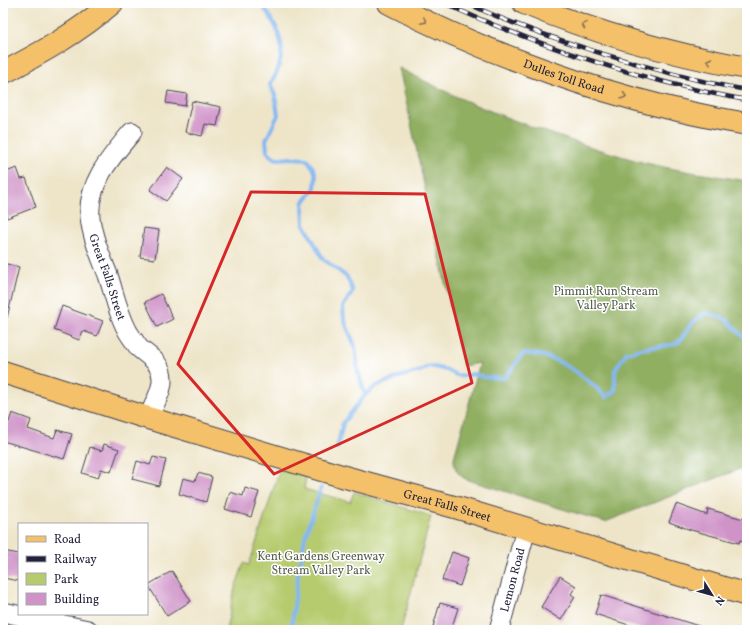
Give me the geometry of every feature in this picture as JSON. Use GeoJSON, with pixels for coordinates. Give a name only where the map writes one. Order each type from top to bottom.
{"type":"FeatureCollection","features":[{"type":"Feature","properties":{"kind":"main road"},"geometry":{"type":"LineString","coordinates":[[3,73],[47,50],[101,13],[112,3]]}},
{"type":"Feature","properties":{"kind":"main road","name":"Dulles Toll Road"},"geometry":{"type":"LineString","coordinates":[[389,3],[421,20],[476,45],[568,79],[659,106],[747,124]]}},
{"type":"Feature","properties":{"kind":"main road"},"geometry":{"type":"LineString","coordinates":[[524,3],[602,32],[635,42],[696,58],[747,68]]}},
{"type":"Feature","properties":{"kind":"main road","name":"Great Falls Street"},"geometry":{"type":"LineString","coordinates":[[3,372],[148,418],[747,595]]}},
{"type":"Feature","properties":{"kind":"street","name":"Great Falls Street"},"geometry":{"type":"LineString","coordinates":[[132,132],[105,164],[95,183],[90,216],[92,230],[118,307],[129,334],[138,347],[155,360],[160,369],[162,379],[161,388],[148,418]]}},
{"type":"Feature","properties":{"kind":"street","name":"Lemon Road"},"geometry":{"type":"LineString","coordinates":[[498,630],[526,529]]}},
{"type":"Feature","properties":{"kind":"street"},"geometry":{"type":"LineString","coordinates":[[3,612],[88,630]]}},
{"type":"Feature","properties":{"kind":"highlighted area"},"geometry":{"type":"Polygon","coordinates":[[[251,192],[425,194],[472,383],[274,474],[178,364],[251,192]]]}},
{"type":"Feature","properties":{"kind":"green space","name":"Pimmit Run Stream Valley Park"},"geometry":{"type":"Polygon","coordinates":[[[399,68],[448,93],[478,106],[518,122],[580,143],[655,165],[747,181],[747,466],[605,522],[468,480],[459,474],[455,466],[454,458],[480,363],[463,366],[399,68]]]}},
{"type":"Feature","properties":{"kind":"green space","name":"Kent Gardens Greenway Stream Valley Park"},"geometry":{"type":"Polygon","coordinates":[[[280,469],[306,477],[304,489],[350,502],[354,492],[431,516],[401,630],[226,630],[235,588],[244,563],[249,565],[280,469]]]}},
{"type":"Feature","properties":{"kind":"building"},"geometry":{"type":"Polygon","coordinates":[[[168,91],[187,94],[185,106],[166,103],[168,91]]]}},
{"type":"Feature","properties":{"kind":"building"},"geometry":{"type":"Polygon","coordinates":[[[192,101],[221,107],[217,126],[205,124],[202,136],[185,132],[192,101]]]}},
{"type":"Feature","properties":{"kind":"building"},"geometry":{"type":"Polygon","coordinates":[[[167,167],[183,179],[166,201],[150,190],[167,167]]]}},
{"type":"Feature","properties":{"kind":"building"},"geometry":{"type":"Polygon","coordinates":[[[17,168],[21,179],[26,178],[36,207],[7,218],[3,206],[3,173],[17,168]]]}},
{"type":"Feature","properties":{"kind":"building"},"geometry":{"type":"Polygon","coordinates":[[[144,228],[159,230],[155,259],[140,257],[144,228]]]}},
{"type":"Feature","properties":{"kind":"building"},"geometry":{"type":"Polygon","coordinates":[[[3,263],[19,267],[7,318],[3,317],[3,263]]]}},
{"type":"Feature","properties":{"kind":"building"},"geometry":{"type":"Polygon","coordinates":[[[161,294],[173,319],[157,327],[145,302],[161,294]]]}},
{"type":"Feature","properties":{"kind":"building"},"geometry":{"type":"Polygon","coordinates":[[[62,306],[103,321],[97,336],[83,331],[79,340],[54,330],[62,306]]]}},
{"type":"Feature","properties":{"kind":"building"},"geometry":{"type":"Polygon","coordinates":[[[12,413],[31,420],[28,429],[54,438],[57,430],[72,434],[64,459],[3,441],[3,420],[9,422],[12,413]]]}},
{"type":"Feature","properties":{"kind":"building"},"geometry":{"type":"Polygon","coordinates":[[[104,444],[119,449],[111,472],[101,469],[98,478],[82,473],[90,447],[102,451],[104,444]]]}},
{"type":"Feature","properties":{"kind":"building"},"geometry":{"type":"Polygon","coordinates":[[[153,457],[166,460],[159,486],[132,479],[137,461],[150,465],[153,457]]]}},
{"type":"Feature","properties":{"kind":"building"},"geometry":{"type":"Polygon","coordinates":[[[198,473],[212,477],[206,502],[179,494],[183,478],[195,481],[198,473]]]}},
{"type":"Feature","properties":{"kind":"building"},"geometry":{"type":"Polygon","coordinates":[[[245,488],[259,492],[251,517],[225,509],[230,492],[243,496],[245,488]]]}},
{"type":"Feature","properties":{"kind":"building"},"geometry":{"type":"Polygon","coordinates":[[[676,504],[707,515],[708,509],[747,520],[747,542],[740,540],[739,543],[691,530],[669,522],[676,504]]]}},
{"type":"Feature","properties":{"kind":"building"},"geometry":{"type":"Polygon","coordinates":[[[3,551],[18,554],[18,581],[3,578],[3,551]]]}},
{"type":"Feature","properties":{"kind":"building"},"geometry":{"type":"Polygon","coordinates":[[[452,552],[469,558],[460,586],[442,580],[452,552]]]}},
{"type":"Feature","properties":{"kind":"building"},"geometry":{"type":"Polygon","coordinates":[[[172,571],[191,601],[167,616],[148,585],[172,571]]]}},
{"type":"Feature","properties":{"kind":"building"},"geometry":{"type":"Polygon","coordinates":[[[560,576],[576,586],[571,594],[575,597],[561,620],[541,607],[560,576]]]}},
{"type":"Feature","properties":{"kind":"building"},"geometry":{"type":"Polygon","coordinates":[[[601,595],[705,628],[705,630],[644,630],[595,614],[601,595]]]}},
{"type":"Feature","properties":{"kind":"building"},"geometry":{"type":"Polygon","coordinates":[[[440,603],[458,608],[451,630],[432,630],[440,603]]]}},
{"type":"Feature","properties":{"kind":"waterway"},"geometry":{"type":"LineString","coordinates":[[260,3],[274,22],[281,42],[280,63],[270,85],[275,95],[278,115],[266,140],[267,151],[271,156],[277,159],[307,159],[314,169],[316,176],[315,188],[303,203],[304,224],[323,259],[347,277],[353,291],[343,307],[344,318],[355,346],[358,371],[365,395]]}},
{"type":"Feature","properties":{"kind":"waterway"},"geometry":{"type":"LineString","coordinates":[[337,448],[343,423],[365,395],[376,386],[420,371],[429,366],[447,370],[456,375],[466,376],[473,374],[484,377],[505,378],[523,354],[534,354],[557,361],[568,367],[589,381],[606,397],[615,391],[615,370],[626,353],[645,348],[671,345],[679,342],[692,323],[706,313],[725,319],[747,339]]}},
{"type":"Feature","properties":{"kind":"waterway"},"geometry":{"type":"LineString","coordinates":[[291,630],[298,575],[305,537],[321,488]]}},
{"type":"Feature","properties":{"kind":"railway"},"geometry":{"type":"LineString","coordinates":[[444,3],[525,37],[608,66],[677,85],[747,100]]}},
{"type":"Feature","properties":{"kind":"railway"},"geometry":{"type":"LineString","coordinates":[[467,3],[483,11],[551,37],[603,54],[693,79],[747,90]]}}]}
